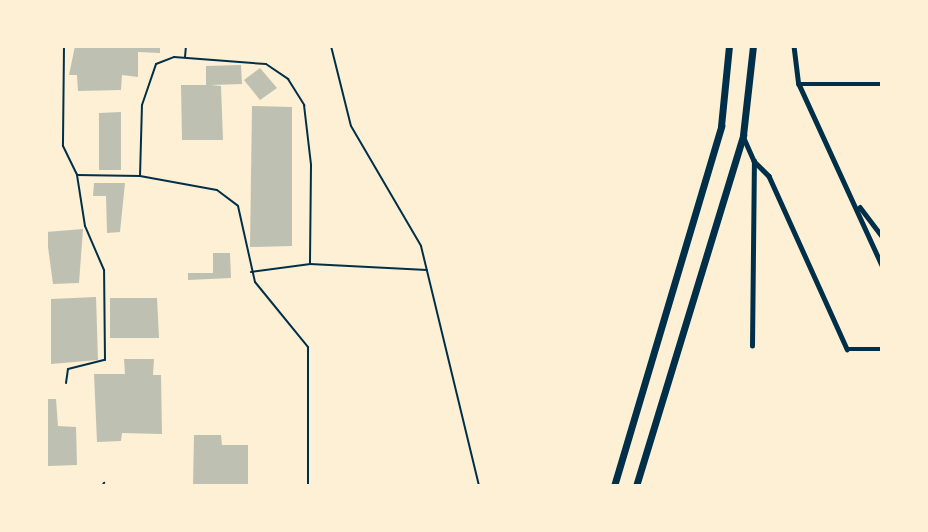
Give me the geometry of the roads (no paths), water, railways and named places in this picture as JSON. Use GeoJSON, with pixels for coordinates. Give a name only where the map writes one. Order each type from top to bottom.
{"type":"FeatureCollection","features":[{"type":"Feature","properties":{"kind":"main road"},"geometry":{"type":"LineString","coordinates":[[614,486],[721,126],[729,46]]}},
{"type":"Feature","properties":{"kind":"main road"},"geometry":{"type":"LineString","coordinates":[[636,486],[743,135],[753,46]]}},
{"type":"Feature","properties":{"kind":"street"},"geometry":{"type":"LineString","coordinates":[[794,46],[799,84],[856,202],[882,265]]}},
{"type":"Feature","properties":{"kind":"street"},"geometry":{"type":"LineString","coordinates":[[799,84],[882,84]]}},
{"type":"Feature","properties":{"kind":"street"},"geometry":{"type":"LineString","coordinates":[[743,135],[754,161],[769,176],[847,349],[856,352],[882,349]]}},
{"type":"Feature","properties":{"kind":"street"},"geometry":{"type":"LineString","coordinates":[[752,346],[754,161]]}},
{"type":"Feature","properties":{"kind":"street"},"geometry":{"type":"LineString","coordinates":[[856,202],[882,237]]}},
{"type":"Feature","properties":{"kind":"lane"},"geometry":{"type":"LineString","coordinates":[[64,46],[63,146],[77,175],[85,226],[104,270],[105,360],[68,369],[66,383]]}},
{"type":"Feature","properties":{"kind":"lane"},"geometry":{"type":"LineString","coordinates":[[185,57],[186,46]]}},
{"type":"Feature","properties":{"kind":"lane"},"geometry":{"type":"LineString","coordinates":[[331,46],[347,117],[414,228],[427,270],[479,486]]}},
{"type":"Feature","properties":{"kind":"lane"},"geometry":{"type":"LineString","coordinates":[[140,176],[139,128],[152,72],[165,59],[185,57],[268,65],[300,94],[311,165],[310,264]]}},
{"type":"Feature","properties":{"kind":"lane"},"geometry":{"type":"LineString","coordinates":[[77,175],[140,176],[229,195],[240,211],[251,272],[274,311],[308,347],[308,486]]}},
{"type":"Feature","properties":{"kind":"lane"},"geometry":{"type":"LineString","coordinates":[[251,272],[310,264],[427,270]]}},
{"type":"Feature","properties":{"kind":"railway"},"geometry":{"type":"LineString","coordinates":[[46,186],[46,420]]}},
{"type":"Feature","properties":{"kind":"railway"},"geometry":{"type":"LineString","coordinates":[[46,430],[47,486]]}}]}
